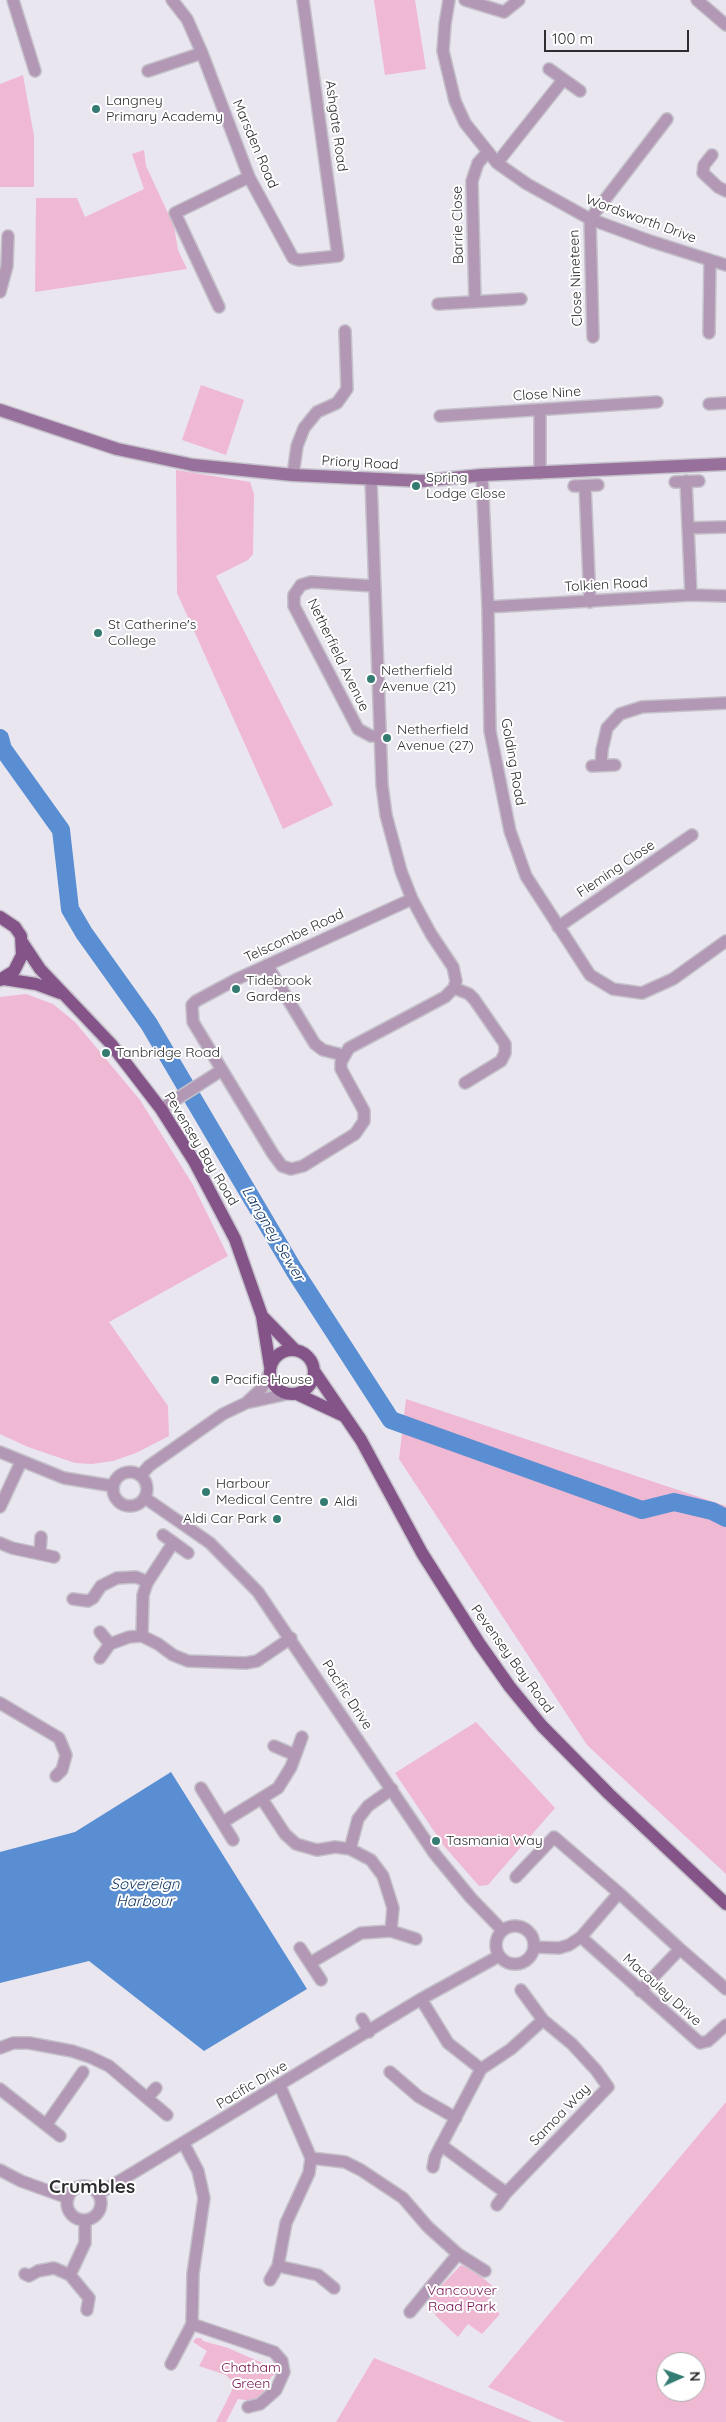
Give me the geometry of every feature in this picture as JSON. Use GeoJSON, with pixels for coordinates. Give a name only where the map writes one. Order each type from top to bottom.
{"type":"FeatureCollection","features":[{"type":"Feature","properties":{"kind":"main road","name":"Pevensey Bay Road"},"geometry":{"type":"LineString","coordinates":[[0,917],[15,927],[38,967],[111,1044],[161,1109],[198,1169],[236,1239],[262,1316],[270,1370]]}},
{"type":"Feature","properties":{"kind":"main road"},"geometry":{"type":"LineString","coordinates":[[2,979],[19,964],[22,955],[22,942]]}},
{"type":"Feature","properties":{"kind":"main road","name":"Pevensey Bay Road"},"geometry":{"type":"LineString","coordinates":[[2,979],[36,984],[62,994]]}},
{"type":"Feature","properties":{"kind":"main road","name":"Pevensey Bay Road"},"geometry":{"type":"LineString","coordinates":[[262,1316],[295,1350]]}},
{"type":"Feature","properties":{"kind":"main road"},"geometry":{"type":"LineString","coordinates":[[295,1350],[308,1357],[314,1371],[310,1386],[292,1394],[275,1387],[270,1370],[277,1355],[282,1352],[295,1350]]}},
{"type":"Feature","properties":{"kind":"main road","name":"Pevensey Bay Road"},"geometry":{"type":"LineString","coordinates":[[314,1371],[342,1415],[361,1440],[422,1553],[478,1643],[510,1687],[542,1726],[609,1794],[726,1904]]}},
{"type":"Feature","properties":{"kind":"main road","name":"Pevensey Bay Road"},"geometry":{"type":"LineString","coordinates":[[292,1394],[342,1415]]}},
{"type":"Feature","properties":{"kind":"street"},"geometry":{"type":"LineString","coordinates":[[13,0],[35,71]]}},
{"type":"Feature","properties":{"kind":"street","name":"Marsden Road"},"geometry":{"type":"LineString","coordinates":[[172,0],[186,19],[202,53],[249,177],[293,258],[299,260],[338,256]]}},
{"type":"Feature","properties":{"kind":"street","name":"Ashgate Road"},"geometry":{"type":"LineString","coordinates":[[304,0],[338,256]]}},
{"type":"Feature","properties":{"kind":"street","name":"Wordsworth Drive"},"geometry":{"type":"LineString","coordinates":[[450,0],[444,24],[443,51],[449,81],[465,123],[487,153],[497,163],[527,184],[590,219],[726,265]]}},
{"type":"Feature","properties":{"kind":"street"},"geometry":{"type":"LineString","coordinates":[[465,0],[504,12],[519,0]]}},
{"type":"Feature","properties":{"kind":"street"},"geometry":{"type":"LineString","coordinates":[[697,0],[726,25]]}},
{"type":"Feature","properties":{"kind":"street"},"geometry":{"type":"LineString","coordinates":[[148,71],[202,53]]}},
{"type":"Feature","properties":{"kind":"street"},"geometry":{"type":"LineString","coordinates":[[549,69],[580,91]]}},
{"type":"Feature","properties":{"kind":"street"},"geometry":{"type":"LineString","coordinates":[[497,163],[563,80]]}},
{"type":"Feature","properties":{"kind":"street"},"geometry":{"type":"LineString","coordinates":[[590,219],[668,119]]}},
{"type":"Feature","properties":{"kind":"street","name":"Barrie Close"},"geometry":{"type":"LineString","coordinates":[[475,302],[472,181],[478,163],[487,153]]}},
{"type":"Feature","properties":{"kind":"street"},"geometry":{"type":"LineString","coordinates":[[712,155],[704,165],[703,173],[712,188],[726,191]]}},
{"type":"Feature","properties":{"kind":"street"},"geometry":{"type":"LineString","coordinates":[[219,307],[176,213],[249,177]]}},
{"type":"Feature","properties":{"kind":"street","name":"Close Nineteen"},"geometry":{"type":"LineString","coordinates":[[590,219],[593,337]]}},
{"type":"Feature","properties":{"kind":"street"},"geometry":{"type":"LineString","coordinates":[[0,292],[7,266],[8,236]]}},
{"type":"Feature","properties":{"kind":"street"},"geometry":{"type":"LineString","coordinates":[[709,333],[710,260]]}},
{"type":"Feature","properties":{"kind":"street"},"geometry":{"type":"LineString","coordinates":[[438,304],[521,299]]}},
{"type":"Feature","properties":{"kind":"street"},"geometry":{"type":"LineString","coordinates":[[294,475],[297,446],[304,428],[317,412],[337,403],[347,389],[345,330]]}},
{"type":"Feature","properties":{"kind":"street","name":"Close Nine"},"geometry":{"type":"LineString","coordinates":[[440,416],[656,402]]}},
{"type":"Feature","properties":{"kind":"street"},"geometry":{"type":"LineString","coordinates":[[709,404],[726,403]]}},
{"type":"Feature","properties":{"kind":"street","name":"Priory Road"},"geometry":{"type":"LineString","coordinates":[[0,410],[35,423],[126,451],[193,465],[294,475],[371,480],[422,480],[482,475],[726,464]]}},
{"type":"Feature","properties":{"kind":"street"},"geometry":{"type":"LineString","coordinates":[[540,410],[540,473]]}},
{"type":"Feature","properties":{"kind":"street","name":"Golding Road"},"geometry":{"type":"LineString","coordinates":[[482,475],[488,607],[490,731],[510,831],[526,876],[590,975],[613,989],[642,993],[673,979],[726,941]]}},
{"type":"Feature","properties":{"kind":"street","name":"Netherfield Avenue"},"geometry":{"type":"LineString","coordinates":[[371,480],[382,785],[386,814],[401,871],[412,899],[431,934],[453,967],[456,981],[454,988]]}},
{"type":"Feature","properties":{"kind":"street"},"geometry":{"type":"LineString","coordinates":[[691,596],[688,528],[681,482],[699,481]]}},
{"type":"Feature","properties":{"kind":"street"},"geometry":{"type":"LineString","coordinates":[[590,602],[580,486],[598,485]]}},
{"type":"Feature","properties":{"kind":"street"},"geometry":{"type":"LineString","coordinates":[[688,528],[726,527]]}},
{"type":"Feature","properties":{"kind":"street","name":"Netherfield Avenue"},"geometry":{"type":"LineString","coordinates":[[374,586],[311,582],[302,585],[294,595],[294,606],[358,729],[371,736],[380,736]]}},
{"type":"Feature","properties":{"kind":"street","name":"Tolkien Road"},"geometry":{"type":"LineString","coordinates":[[488,607],[691,596],[726,596]]}},
{"type":"Feature","properties":{"kind":"street"},"geometry":{"type":"LineString","coordinates":[[615,765],[597,766],[607,728],[620,714],[642,707],[726,703]]}},
{"type":"Feature","properties":{"kind":"street","name":"Fleming Close"},"geometry":{"type":"LineString","coordinates":[[558,927],[692,835]]}},
{"type":"Feature","properties":{"kind":"street","name":"Telscombe Road"},"geometry":{"type":"LineString","coordinates":[[222,1070],[193,1022],[192,1005],[196,1000],[236,978],[412,899]]}},
{"type":"Feature","properties":{"kind":"street"},"geometry":{"type":"LineString","coordinates":[[267,965],[315,1044],[323,1050],[343,1055]]}},
{"type":"Feature","properties":{"kind":"street"},"geometry":{"type":"LineString","coordinates":[[161,1109],[222,1070],[282,1166],[291,1169],[303,1166],[355,1134],[364,1121],[364,1111],[341,1070],[343,1055],[349,1048],[445,997],[454,988],[474,999],[505,1044],[505,1053],[501,1061],[465,1083]]}},
{"type":"Feature","properties":{"kind":"street"},"geometry":{"type":"LineString","coordinates":[[246,1403],[262,1388],[270,1370]]}},
{"type":"Feature","properties":{"kind":"street"},"geometry":{"type":"LineString","coordinates":[[141,1475],[149,1466],[223,1414],[246,1403],[292,1394]]}},
{"type":"Feature","properties":{"kind":"street"},"geometry":{"type":"LineString","coordinates":[[0,1452],[64,1478],[113,1486]]}},
{"type":"Feature","properties":{"kind":"street"},"geometry":{"type":"LineString","coordinates":[[0,1508],[21,1462]]}},
{"type":"Feature","properties":{"kind":"street"},"geometry":{"type":"LineString","coordinates":[[124,1472],[136,1472],[141,1475],[147,1486],[145,1498],[137,1505],[121,1504],[114,1496],[113,1486],[115,1480],[124,1472]]}},
{"type":"Feature","properties":{"kind":"street","name":"Pacific Drive"},"geometry":{"type":"LineString","coordinates":[[145,1498],[210,1543],[248,1580],[291,1638],[434,1853],[471,1898],[502,1930]]}},
{"type":"Feature","properties":{"kind":"street"},"geometry":{"type":"LineString","coordinates":[[163,1535],[188,1552]]}},
{"type":"Feature","properties":{"kind":"street"},"geometry":{"type":"LineString","coordinates":[[40,1553],[41,1537]]}},
{"type":"Feature","properties":{"kind":"street"},"geometry":{"type":"LineString","coordinates":[[0,1542],[26,1551],[54,1557]]}},
{"type":"Feature","properties":{"kind":"street"},"geometry":{"type":"LineString","coordinates":[[142,1636],[143,1595],[148,1582],[173,1543]]}},
{"type":"Feature","properties":{"kind":"street"},"geometry":{"type":"LineString","coordinates":[[72,1599],[88,1601],[93,1598],[101,1586],[117,1578],[136,1577],[148,1582]]}},
{"type":"Feature","properties":{"kind":"street"},"geometry":{"type":"LineString","coordinates":[[100,1632],[110,1644]]}},
{"type":"Feature","properties":{"kind":"street"},"geometry":{"type":"LineString","coordinates":[[100,1658],[110,1644],[129,1637],[142,1636],[158,1644],[173,1655],[188,1661],[233,1663],[258,1661],[291,1638]]}},
{"type":"Feature","properties":{"kind":"street"},"geometry":{"type":"LineString","coordinates":[[0,1703],[59,1738],[66,1755],[62,1770],[56,1776]]}},
{"type":"Feature","properties":{"kind":"street"},"geometry":{"type":"LineString","coordinates":[[223,1822],[278,1788],[302,1737]]}},
{"type":"Feature","properties":{"kind":"street"},"geometry":{"type":"LineString","coordinates":[[274,1746],[295,1755]]}},
{"type":"Feature","properties":{"kind":"street"},"geometry":{"type":"LineString","coordinates":[[201,1788],[233,1840]]}},
{"type":"Feature","properties":{"kind":"street"},"geometry":{"type":"LineString","coordinates":[[350,1849],[358,1819],[368,1806],[392,1790]]}},
{"type":"Feature","properties":{"kind":"street"},"geometry":{"type":"LineString","coordinates":[[262,1799],[285,1834],[296,1844],[317,1850],[350,1849],[371,1860],[383,1876],[393,1908],[391,1931]]}},
{"type":"Feature","properties":{"kind":"street"},"geometry":{"type":"LineString","coordinates":[[516,1877],[554,1837],[619,1892],[726,1989]]}},
{"type":"Feature","properties":{"kind":"street"},"geometry":{"type":"LineString","coordinates":[[534,1947],[559,1948],[569,1945],[581,1937],[619,1892]]}},
{"type":"Feature","properties":{"kind":"street"},"geometry":{"type":"LineString","coordinates":[[516,1926],[524,1928],[529,1933],[534,1947],[528,1958],[522,1962],[510,1963],[499,1956],[496,1942],[502,1930],[516,1926]]}},
{"type":"Feature","properties":{"kind":"street"},"geometry":{"type":"LineString","coordinates":[[310,1963],[361,1933],[391,1931],[416,1939]]}},
{"type":"Feature","properties":{"kind":"street","name":"Macauley Drive"},"geometry":{"type":"LineString","coordinates":[[581,1937],[700,2043],[708,2041],[726,2025]]}},
{"type":"Feature","properties":{"kind":"street"},"geometry":{"type":"LineString","coordinates":[[300,1948],[321,1980]]}},
{"type":"Feature","properties":{"kind":"street"},"geometry":{"type":"LineString","coordinates":[[640,1991],[680,1949]]}},
{"type":"Feature","properties":{"kind":"street","name":"Pacific Drive"},"geometry":{"type":"LineString","coordinates":[[98,2194],[184,2144],[421,1999],[499,1956]]}},
{"type":"Feature","properties":{"kind":"street"},"geometry":{"type":"LineString","coordinates":[[433,2167],[441,2145],[482,2069],[511,2049],[543,2020],[521,1990]]}},
{"type":"Feature","properties":{"kind":"street"},"geometry":{"type":"LineString","coordinates":[[421,1999],[448,2043],[482,2069]]}},
{"type":"Feature","properties":{"kind":"street"},"geometry":{"type":"LineString","coordinates":[[362,2019],[369,2032]]}},
{"type":"Feature","properties":{"kind":"street","name":"Samoa Way"},"geometry":{"type":"LineString","coordinates":[[496,2206],[506,2193],[608,2087],[596,2070],[572,2044],[543,2020]]}},
{"type":"Feature","properties":{"kind":"street"},"geometry":{"type":"LineString","coordinates":[[0,2048],[14,2043],[29,2043],[80,2053],[110,2066],[167,2116]]}},
{"type":"Feature","properties":{"kind":"street"},"geometry":{"type":"LineString","coordinates":[[46,2125],[83,2072]]}},
{"type":"Feature","properties":{"kind":"street"},"geometry":{"type":"LineString","coordinates":[[390,2072],[420,2097],[456,2118]]}},
{"type":"Feature","properties":{"kind":"street"},"geometry":{"type":"LineString","coordinates":[[270,2280],[278,2266],[286,2223],[309,2172],[311,2158],[280,2086]]}},
{"type":"Feature","properties":{"kind":"street"},"geometry":{"type":"LineString","coordinates":[[147,2098],[156,2088]]}},
{"type":"Feature","properties":{"kind":"street"},"geometry":{"type":"LineString","coordinates":[[0,2089],[60,2136]]}},
{"type":"Feature","properties":{"kind":"street"},"geometry":{"type":"LineString","coordinates":[[171,2364],[192,2324],[193,2274],[204,2198],[198,2172],[184,2144]]}},
{"type":"Feature","properties":{"kind":"street"},"geometry":{"type":"LineString","coordinates":[[441,2145],[506,2193]]}},
{"type":"Feature","properties":{"kind":"street"},"geometry":{"type":"LineString","coordinates":[[311,2158],[345,2162],[361,2170],[403,2198],[428,2227],[458,2254],[485,2271]]}},
{"type":"Feature","properties":{"kind":"street"},"geometry":{"type":"LineString","coordinates":[[0,2170],[21,2181],[68,2198]]}},
{"type":"Feature","properties":{"kind":"street"},"geometry":{"type":"LineString","coordinates":[[82,2186],[94,2189],[100,2200],[99,2211],[90,2219],[76,2218],[69,2211],[68,2198],[76,2188],[82,2186]]}},
{"type":"Feature","properties":{"kind":"street"},"geometry":{"type":"LineString","coordinates":[[70,2275],[85,2243],[84,2220]]}},
{"type":"Feature","properties":{"kind":"street"},"geometry":{"type":"LineString","coordinates":[[410,2312],[458,2254]]}},
{"type":"Feature","properties":{"kind":"street"},"geometry":{"type":"LineString","coordinates":[[278,2266],[318,2275],[334,2288]]}},
{"type":"Feature","properties":{"kind":"street"},"geometry":{"type":"LineString","coordinates":[[25,2274],[29,2276],[38,2271],[54,2268],[70,2275],[89,2298],[87,2310]]}},
{"type":"Feature","properties":{"kind":"street"},"geometry":{"type":"LineString","coordinates":[[192,2324],[274,2352],[282,2361],[284,2372],[276,2390],[260,2404],[248,2407]]}},
{"type":"Feature","properties":{"kind":"green space"},"geometry":{"type":"Polygon","coordinates":[[[374,0],[415,0],[426,69],[385,75],[374,0]]]}},
{"type":"Feature","properties":{"kind":"green space"},"geometry":{"type":"Polygon","coordinates":[[[23,75],[34,136],[34,187],[0,187],[0,84],[23,75]]]}},
{"type":"Feature","properties":{"kind":"green space"},"geometry":{"type":"Polygon","coordinates":[[[144,150],[146,166],[174,226],[178,250],[187,269],[35,292],[36,198],[77,198],[85,217],[144,189],[132,154],[144,150]]]}},
{"type":"Feature","properties":{"kind":"green space"},"geometry":{"type":"Polygon","coordinates":[[[201,385],[244,400],[226,455],[182,440],[201,385]]]}},
{"type":"Feature","properties":{"kind":"green space"},"geometry":{"type":"Polygon","coordinates":[[[176,470],[250,482],[254,494],[253,554],[248,560],[216,576],[333,805],[283,829],[177,593],[176,470]]]}},
{"type":"Feature","properties":{"kind":"green space"},"geometry":{"type":"Polygon","coordinates":[[[26,994],[53,1004],[75,1022],[140,1100],[193,1185],[228,1256],[109,1322],[168,1406],[169,1436],[136,1453],[113,1461],[92,1464],[75,1463],[28,1447],[0,1434],[0,997],[26,994]]]}},
{"type":"Feature","properties":{"kind":"green space"},"geometry":{"type":"Polygon","coordinates":[[[406,1399],[726,1506],[726,1874],[587,1745],[399,1459],[406,1399]]]}},
{"type":"Feature","properties":{"kind":"green space"},"geometry":{"type":"Polygon","coordinates":[[[476,1722],[555,1808],[488,1885],[479,1886],[444,1846],[395,1773],[476,1722]]]}},
{"type":"Feature","properties":{"kind":"green space"},"geometry":{"type":"Polygon","coordinates":[[[726,2102],[726,2422],[565,2422],[488,2387],[726,2102]]]}},
{"type":"Feature","properties":{"kind":"green space","name":"Vancouver Road Park"},"geometry":{"type":"Polygon","coordinates":[[[461,2265],[476,2272],[497,2290],[487,2301],[500,2314],[482,2334],[468,2324],[458,2337],[437,2317],[428,2304],[429,2299],[461,2265]]]}},
{"type":"Feature","properties":{"kind":"green space","name":"Chatham Green"},"geometry":{"type":"Polygon","coordinates":[[[196,2338],[228,2348],[267,2365],[273,2363],[277,2373],[271,2377],[259,2402],[238,2399],[226,2422],[216,2422],[235,2384],[226,2375],[199,2366],[207,2351],[193,2342],[196,2338]]]}},
{"type":"Feature","properties":{"kind":"green space"},"geometry":{"type":"Polygon","coordinates":[[[374,2358],[532,2422],[336,2422],[374,2358]]]}},
{"type":"Feature","properties":{"kind":"water","name":"Sovereign Harbour"},"geometry":{"type":"Polygon","coordinates":[[[171,1772],[307,1989],[204,2051],[89,1961],[0,1983],[0,1852],[75,1832],[171,1772]]]}},
{"type":"Feature","properties":{"kind":"waterway","name":"Langney Sewer"},"geometry":{"type":"LineString","coordinates":[[0,738],[3,749],[61,830],[70,909],[84,933],[149,1024],[294,1270],[391,1420],[642,1510],[674,1502],[712,1511],[726,1518]]}},
{"type":"Feature","properties":{"kind":"place","name":"Langney Primary Academy"},"geometry":{"type":"Point","coordinates":[96,109]}},
{"type":"Feature","properties":{"kind":"place","name":"Spring Lodge Close"},"geometry":{"type":"Point","coordinates":[416,486]}},
{"type":"Feature","properties":{"kind":"place","name":"St Catherine's College"},"geometry":{"type":"Point","coordinates":[98,633]}},
{"type":"Feature","properties":{"kind":"place","name":"Netherfield Avenue (21)"},"geometry":{"type":"Point","coordinates":[371,679]}},
{"type":"Feature","properties":{"kind":"place","name":"Netherfield Avenue (27)"},"geometry":{"type":"Point","coordinates":[387,738]}},
{"type":"Feature","properties":{"kind":"place","name":"Tidebrook Gardens"},"geometry":{"type":"Point","coordinates":[236,989]}},
{"type":"Feature","properties":{"kind":"place","name":"Tanbridge Road"},"geometry":{"type":"Point","coordinates":[106,1053]}},
{"type":"Feature","properties":{"kind":"place","name":"Pacific House"},"geometry":{"type":"Point","coordinates":[215,1380]}},
{"type":"Feature","properties":{"kind":"place","name":"Harbour Medical Centre"},"geometry":{"type":"Point","coordinates":[206,1492]}},
{"type":"Feature","properties":{"kind":"place","name":"Aldi"},"geometry":{"type":"Point","coordinates":[324,1502]}},
{"type":"Feature","properties":{"kind":"place","name":"Aldi Car Park"},"geometry":{"type":"Point","coordinates":[277,1519]}},
{"type":"Feature","properties":{"kind":"place","name":"Tasmania Way"},"geometry":{"type":"Point","coordinates":[436,1841]}},
{"type":"Feature","properties":{"kind":"district","name":"Crumbles"},"geometry":{"type":"Point","coordinates":[92,2187]}}]}
